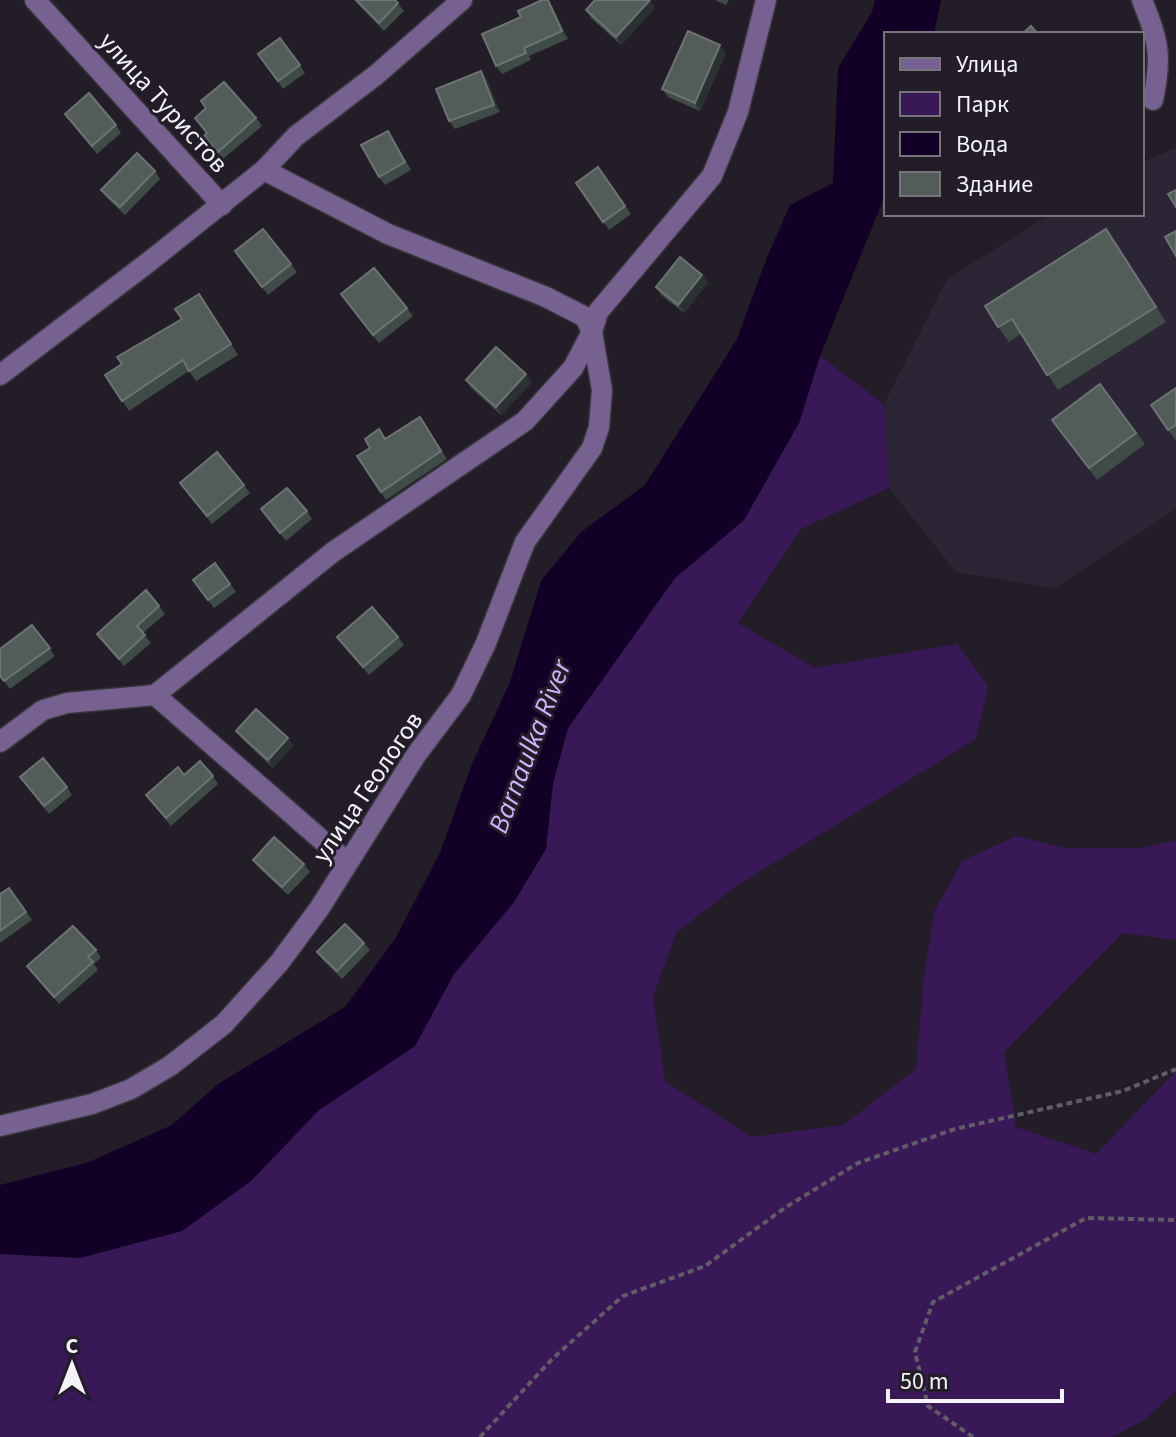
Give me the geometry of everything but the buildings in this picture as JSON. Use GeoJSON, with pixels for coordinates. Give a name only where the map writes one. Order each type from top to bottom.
{"type":"FeatureCollection","features":[{"type":"Feature","properties":{"kind":"street","name":"улица Туристов"},"geometry":{"type":"LineString","coordinates":[[35,0],[222,205]]}},
{"type":"Feature","properties":{"kind":"street"},"geometry":{"type":"LineString","coordinates":[[0,375],[222,205],[264,170],[296,136],[376,75],[462,0]]}},
{"type":"Feature","properties":{"kind":"street"},"geometry":{"type":"LineString","coordinates":[[0,742],[43,710],[67,703],[155,695],[333,552],[525,421],[573,368],[592,332],[598,312],[712,176],[738,112],[766,0]]}},
{"type":"Feature","properties":{"kind":"street"},"geometry":{"type":"LineString","coordinates":[[1142,0],[1155,32],[1160,66],[1153,100]]}},
{"type":"Feature","properties":{"kind":"street"},"geometry":{"type":"LineString","coordinates":[[264,170],[388,234],[571,308],[585,317],[592,332]]}},
{"type":"Feature","properties":{"kind":"street","name":"улица Геологов"},"geometry":{"type":"LineString","coordinates":[[0,1126],[92,1104],[131,1089],[170,1066],[224,1024],[279,963],[319,909],[416,755],[461,695],[486,643],[525,542],[592,448],[599,427],[602,390],[592,332]]}},
{"type":"Feature","properties":{"kind":"street"},"geometry":{"type":"LineString","coordinates":[[155,695],[347,862]]}},
{"type":"Feature","properties":{"kind":"path"},"geometry":{"type":"LineString","coordinates":[[480,1437],[553,1358],[623,1296],[705,1266],[786,1207],[858,1163],[955,1129],[1123,1091],[1176,1069]]}},
{"type":"Feature","properties":{"kind":"path"},"geometry":{"type":"LineString","coordinates":[[973,1437],[928,1406],[915,1352],[933,1302],[1086,1218],[1176,1220]]}},
{"type":"Feature","properties":{"kind":"shaded area"},"geometry":{"type":"Polygon","coordinates":[[[1176,148],[1176,509],[1055,588],[956,572],[889,488],[884,404],[947,279],[1048,216],[1144,216],[1144,161],[1176,148]]]}},
{"type":"Feature","properties":{"kind":"green space"},"geometry":{"type":"Polygon","coordinates":[[[820,356],[884,404],[889,488],[801,529],[738,623],[815,668],[957,644],[988,686],[976,739],[738,885],[676,933],[653,998],[665,1081],[751,1137],[843,1125],[916,1069],[924,976],[934,912],[962,861],[1016,836],[1065,848],[1141,848],[1176,840],[1176,940],[1123,933],[1004,1052],[1016,1127],[1096,1154],[1176,1071],[1176,1391],[1143,1421],[1112,1437],[0,1437],[0,1254],[80,1258],[251,1181],[319,1110],[415,1046],[454,974],[514,902],[546,849],[553,783],[568,728],[675,578],[744,520],[799,423],[820,356]]]}},
{"type":"Feature","properties":{"kind":"water","name":"Barnaulka River"},"geometry":{"type":"Polygon","coordinates":[[[875,0],[941,0],[934,32],[884,32],[884,198],[820,356],[799,423],[744,520],[675,578],[568,728],[553,783],[546,849],[514,902],[454,974],[415,1046],[319,1110],[251,1181],[182,1231],[80,1258],[0,1254],[0,1185],[89,1162],[172,1125],[218,1084],[345,1007],[395,939],[440,853],[472,764],[510,682],[541,581],[581,532],[645,485],[737,339],[790,205],[833,183],[838,68],[872,12],[875,0]]]}}]}
